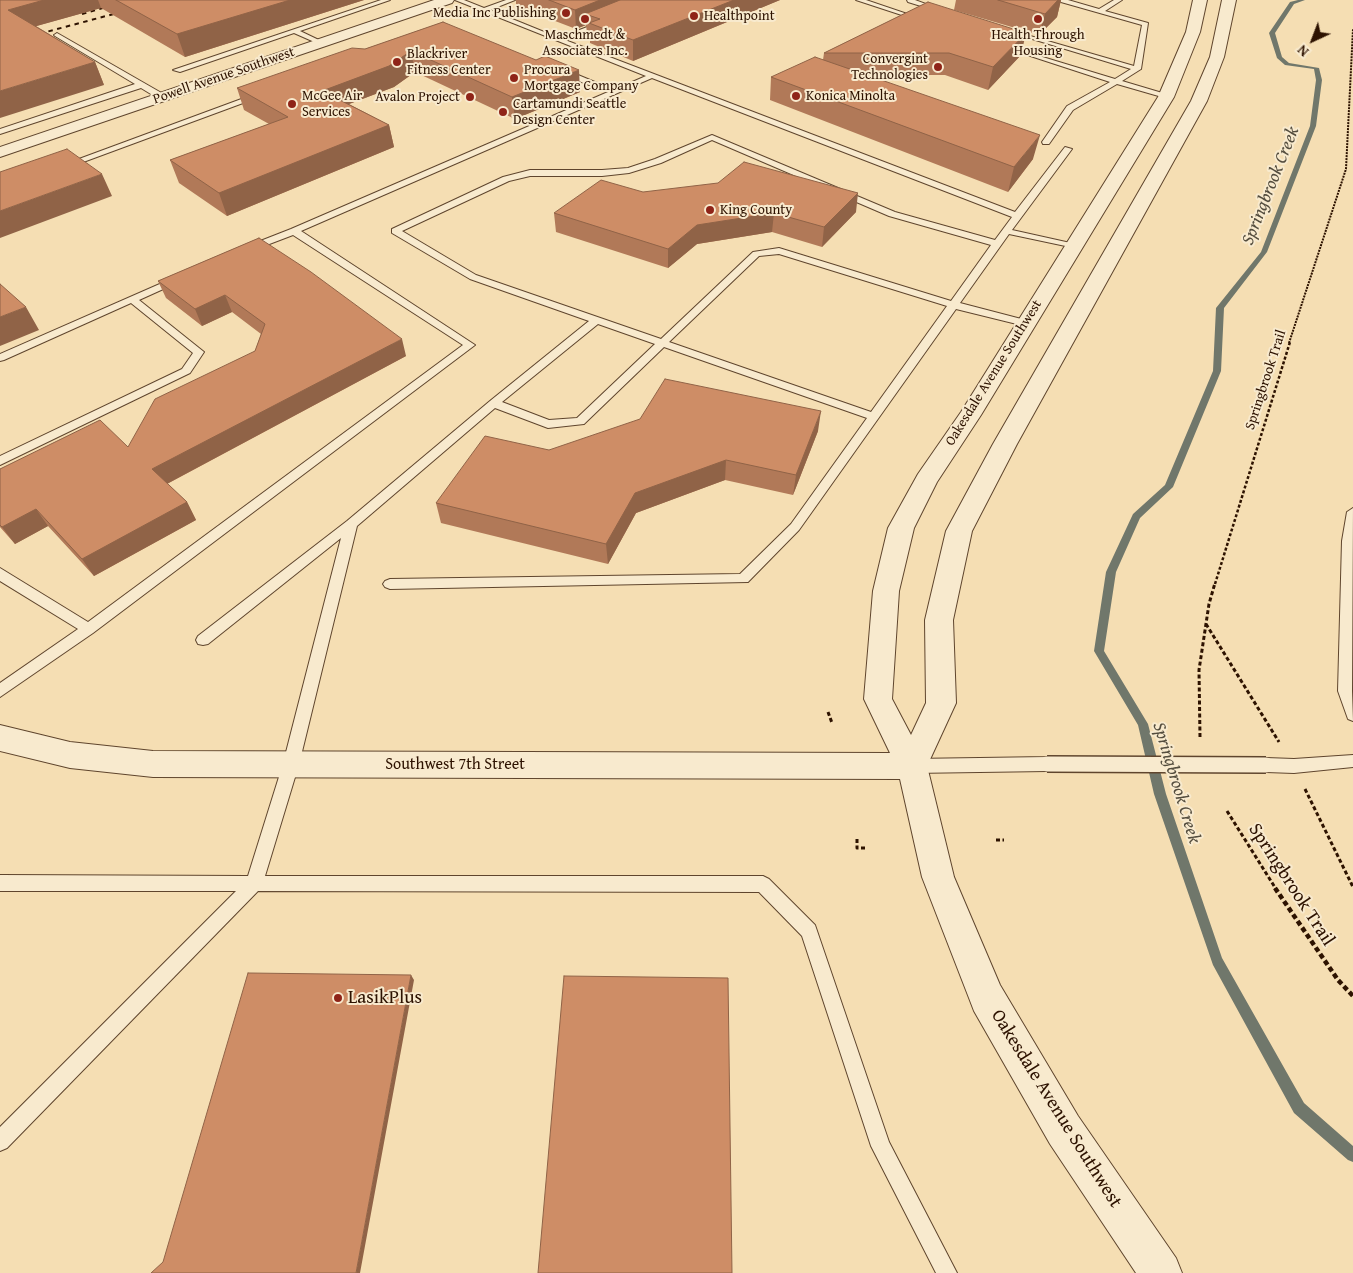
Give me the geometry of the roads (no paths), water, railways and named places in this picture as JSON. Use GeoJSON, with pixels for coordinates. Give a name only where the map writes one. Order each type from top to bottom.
{"type":"FeatureCollection","features":[{"type":"Feature","properties":{"kind":"street","name":"Powell Avenue Southwest"},"geometry":{"type":"LineString","coordinates":[[0,152],[96,110],[162,97],[447,0]]}},
{"type":"Feature","properties":{"kind":"street","name":"Oakesdale Avenue Southwest"},"geometry":{"type":"LineString","coordinates":[[1161,1273],[1064,1130],[988,998],[938,877],[912,766],[878,699],[886,591],[901,528],[926,480],[970,415],[1072,246],[1178,94],[1200,0]]}},
{"type":"Feature","properties":{"kind":"street"},"geometry":{"type":"LineString","coordinates":[[912,766],[942,703],[940,620],[958,531],[1030,399],[1199,101],[1216,57],[1224,29],[1229,0]]}},
{"type":"Feature","properties":{"kind":"street"},"geometry":{"type":"LineString","coordinates":[[1178,94],[1209,41],[1224,29]]}},
{"type":"Feature","properties":{"kind":"street"},"geometry":{"type":"LineString","coordinates":[[1030,399],[1027,372],[1081,274],[1072,246]]}},
{"type":"Feature","properties":{"kind":"street","name":"Southwest 7th Street"},"geometry":{"type":"LineString","coordinates":[[0,738],[70,755],[153,764],[912,766]]}},
{"type":"Feature","properties":{"kind":"lane"},"geometry":{"type":"LineString","coordinates":[[177,70],[387,0]]}},
{"type":"Feature","properties":{"kind":"lane"},"geometry":{"type":"LineString","coordinates":[[458,0],[1017,216]]}},
{"type":"Feature","properties":{"kind":"lane"},"geometry":{"type":"LineString","coordinates":[[484,10],[512,0]]}},
{"type":"Feature","properties":{"kind":"lane"},"geometry":{"type":"LineString","coordinates":[[859,0],[928,22]]}},
{"type":"Feature","properties":{"kind":"lane"},"geometry":{"type":"LineString","coordinates":[[912,0],[910,1],[947,12]]}},
{"type":"Feature","properties":{"kind":"lane"},"geometry":{"type":"LineString","coordinates":[[1046,142],[1070,108],[1136,69],[1146,24],[1065,0]]}},
{"type":"Feature","properties":{"kind":"lane"},"geometry":{"type":"LineString","coordinates":[[1100,11],[1119,0]]}},
{"type":"Feature","properties":{"kind":"lane"},"geometry":{"type":"LineString","coordinates":[[559,40],[614,18]]}},
{"type":"Feature","properties":{"kind":"lane"},"geometry":{"type":"LineString","coordinates":[[1004,29],[1136,69]]}},
{"type":"Feature","properties":{"kind":"lane"},"geometry":{"type":"LineString","coordinates":[[294,31],[321,43]]}},
{"type":"Feature","properties":{"kind":"lane"},"geometry":{"type":"LineString","coordinates":[[57,35],[162,97]]}},
{"type":"Feature","properties":{"kind":"lane"},"geometry":{"type":"LineString","coordinates":[[994,42],[1117,81],[1178,94]]}},
{"type":"Feature","properties":{"kind":"lane"},"geometry":{"type":"LineString","coordinates":[[551,67],[614,92]]}},
{"type":"Feature","properties":{"kind":"lane"},"geometry":{"type":"LineString","coordinates":[[239,253],[652,76]]}},
{"type":"Feature","properties":{"kind":"lane"},"geometry":{"type":"LineString","coordinates":[[0,132],[96,110],[141,85]]}},
{"type":"Feature","properties":{"kind":"lane"},"geometry":{"type":"LineString","coordinates":[[56,168],[264,94]]}},
{"type":"Feature","properties":{"kind":"lane"},"geometry":{"type":"LineString","coordinates":[[875,417],[473,277],[395,231],[506,178],[530,173],[602,173],[630,170],[658,161],[712,137],[892,214],[997,244]]}},
{"type":"Feature","properties":{"kind":"lane"},"geometry":{"type":"LineString","coordinates":[[390,584],[743,579],[795,527],[1006,231],[1068,149]]}},
{"type":"Feature","properties":{"kind":"lane"},"geometry":{"type":"LineString","coordinates":[[0,691],[88,629],[470,345],[294,231]]}},
{"type":"Feature","properties":{"kind":"lane"},"geometry":{"type":"LineString","coordinates":[[1006,231],[1072,246]]}},
{"type":"Feature","properties":{"kind":"lane"},"geometry":{"type":"LineString","coordinates":[[494,403],[548,424],[580,421],[756,254],[779,252],[954,305],[1026,324]]}},
{"type":"Feature","properties":{"kind":"lane"},"geometry":{"type":"LineString","coordinates":[[0,358],[186,275]]}},
{"type":"Feature","properties":{"kind":"lane"},"geometry":{"type":"LineString","coordinates":[[0,461],[186,371],[199,352],[132,299]]}},
{"type":"Feature","properties":{"kind":"lane"},"geometry":{"type":"LineString","coordinates":[[203,640],[351,524],[494,403],[597,320]]}},
{"type":"Feature","properties":{"kind":"lane"},"geometry":{"type":"LineString","coordinates":[[1353,512],[1348,541],[1350,598],[1345,691],[1353,715]]}},
{"type":"Feature","properties":{"kind":"lane"},"geometry":{"type":"LineString","coordinates":[[0,1141],[254,884],[291,764],[351,524]]}},
{"type":"Feature","properties":{"kind":"lane"},"geometry":{"type":"LineString","coordinates":[[0,573],[88,629]]}},
{"type":"Feature","properties":{"kind":"lane"},"geometry":{"type":"LineString","coordinates":[[912,766],[1047,764],[1294,766],[1353,760]]}},
{"type":"Feature","properties":{"kind":"lane"},"geometry":{"type":"LineString","coordinates":[[0,883],[763,884],[809,931],[881,1146],[947,1273]]}},
{"type":"Feature","properties":{"kind":"waterway","name":"Springbrook Creek"},"geometry":{"type":"LineString","coordinates":[[1303,0],[1292,3],[1272,33],[1280,58],[1287,64],[1316,68],[1319,80],[1313,126],[1264,252],[1220,308],[1217,371],[1169,487],[1136,516],[1111,572],[1099,651],[1143,724],[1160,794],[1217,961],[1299,1108],[1353,1155]]}},
{"type":"Feature","properties":{"kind":"railway"},"geometry":{"type":"LineString","coordinates":[[82,14],[130,0]]}},
{"type":"Feature","properties":{"kind":"railway"},"geometry":{"type":"LineString","coordinates":[[31,36],[125,11]]}},
{"type":"Feature","properties":{"kind":"place","name":"Media Inc Publishing"},"geometry":{"type":"Point","coordinates":[566,13]}},
{"type":"Feature","properties":{"kind":"place","name":"Healthpoint"},"geometry":{"type":"Point","coordinates":[694,16]}},
{"type":"Feature","properties":{"kind":"place","name":"Maschmedt & Associates Inc."},"geometry":{"type":"Point","coordinates":[585,19]}},
{"type":"Feature","properties":{"kind":"place","name":"Health Through Housing"},"geometry":{"type":"Point","coordinates":[1038,19]}},
{"type":"Feature","properties":{"kind":"place","name":"Blackriver Fitness Center"},"geometry":{"type":"Point","coordinates":[397,62]}},
{"type":"Feature","properties":{"kind":"place","name":"Convergint Technologies"},"geometry":{"type":"Point","coordinates":[938,67]}},
{"type":"Feature","properties":{"kind":"place","name":"Procura Mortgage Company"},"geometry":{"type":"Point","coordinates":[514,78]}},
{"type":"Feature","properties":{"kind":"place","name":"Konica Minolta"},"geometry":{"type":"Point","coordinates":[796,96]}},
{"type":"Feature","properties":{"kind":"place","name":"Avalon Project"},"geometry":{"type":"Point","coordinates":[470,97]}},
{"type":"Feature","properties":{"kind":"place","name":"McGee Air Services"},"geometry":{"type":"Point","coordinates":[292,104]}},
{"type":"Feature","properties":{"kind":"place","name":"Cartamundi Seattle Design Center"},"geometry":{"type":"Point","coordinates":[503,112]}},
{"type":"Feature","properties":{"kind":"place","name":"King County"},"geometry":{"type":"Point","coordinates":[710,210]}},
{"type":"Feature","properties":{"kind":"place","name":"LasikPlus"},"geometry":{"type":"Point","coordinates":[338,998]}}]}
